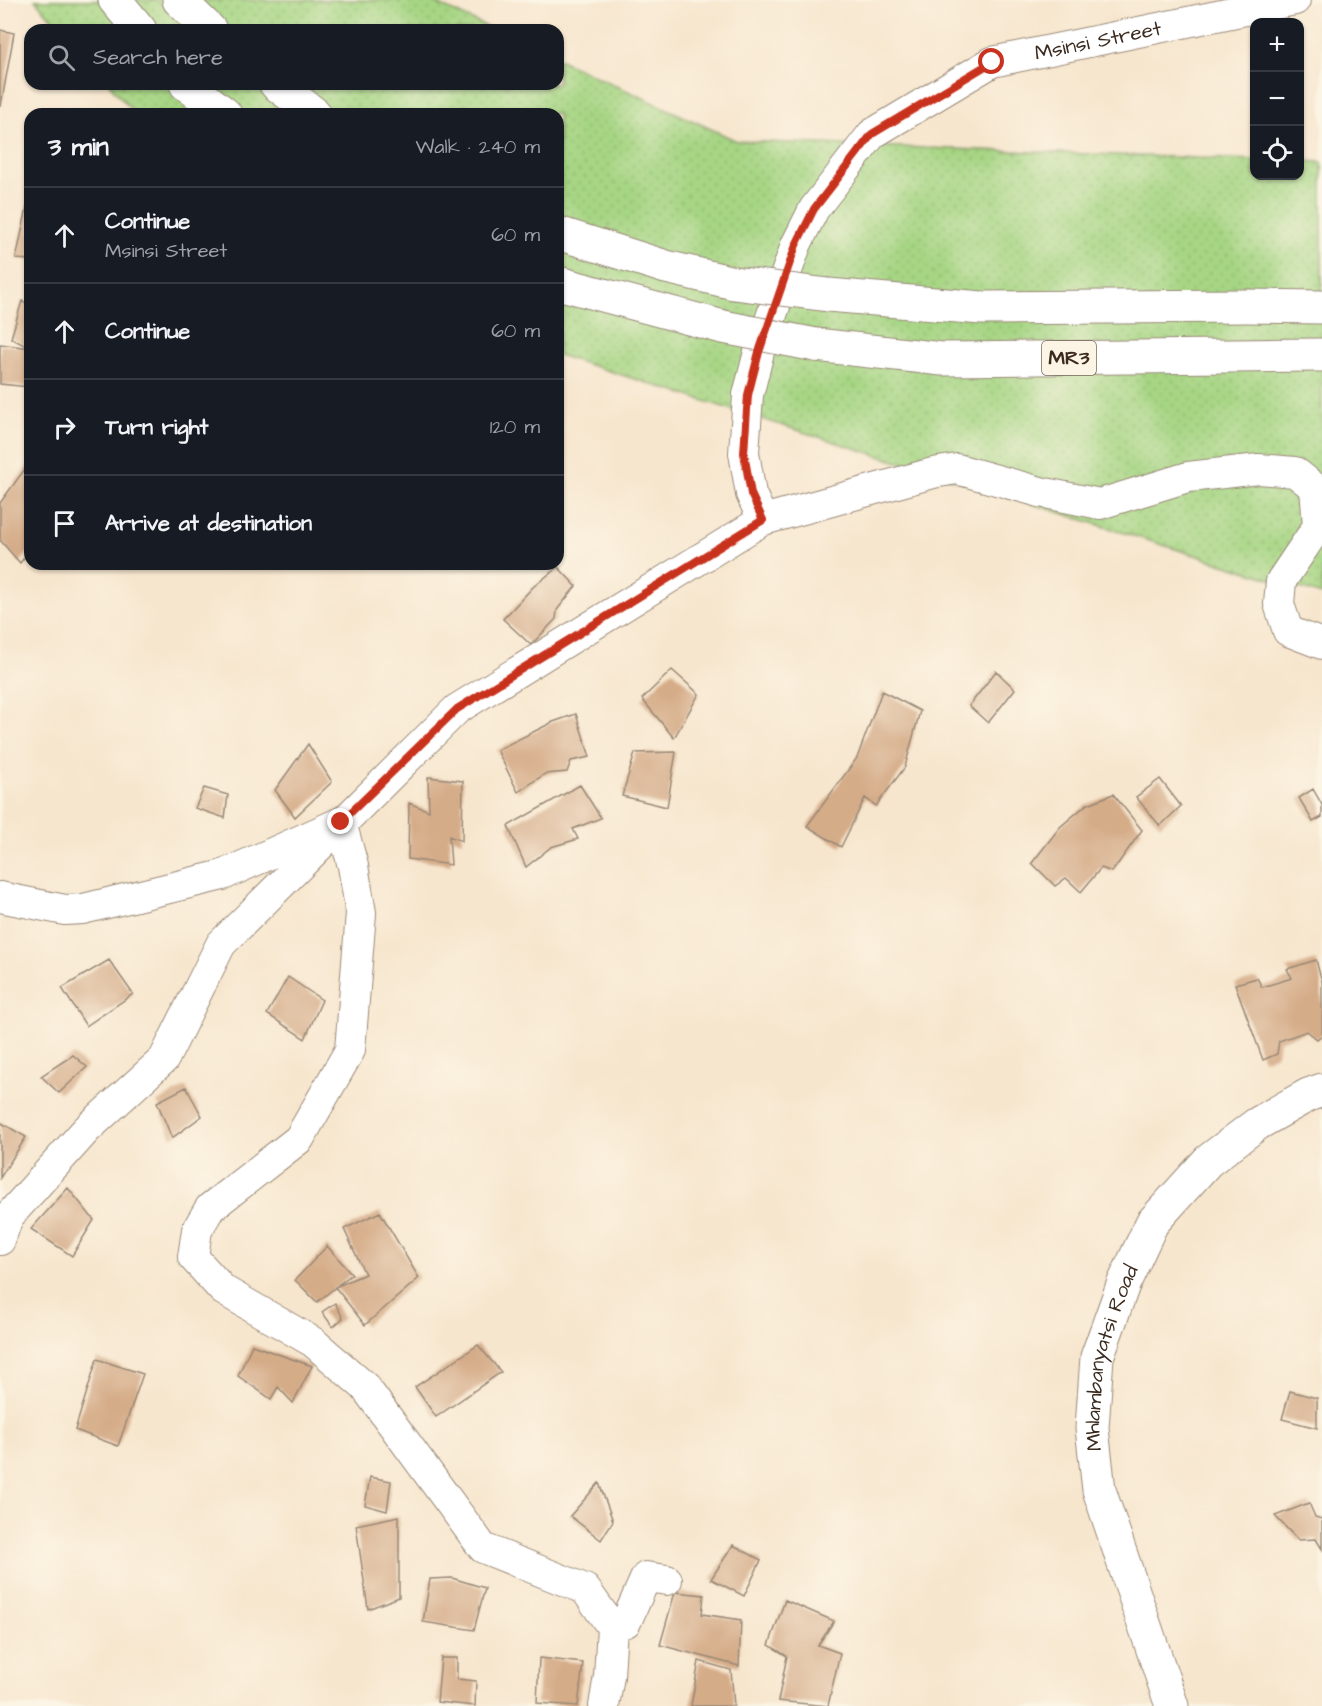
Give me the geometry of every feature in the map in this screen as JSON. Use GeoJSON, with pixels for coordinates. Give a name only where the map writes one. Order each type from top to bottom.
{"type":"FeatureCollection","features":[{"type":"Feature","properties":{"kind":"main road"},"geometry":{"type":"LineString","coordinates":[[115,0],[135,24]]}},
{"type":"Feature","properties":{"kind":"main road"},"geometry":{"type":"LineString","coordinates":[[179,0],[204,24]]}},
{"type":"Feature","properties":{"kind":"main road"},"geometry":{"type":"LineString","coordinates":[[194,90],[217,108]]}},
{"type":"Feature","properties":{"kind":"main road"},"geometry":{"type":"LineString","coordinates":[[284,90],[307,108]]}},
{"type":"Feature","properties":{"kind":"main road"},"geometry":{"type":"LineString","coordinates":[[564,235],[666,267],[734,283],[828,295],[982,308],[1322,307]]}},
{"type":"Feature","properties":{"kind":"main road","name":"MR3"},"geometry":{"type":"LineString","coordinates":[[564,285],[723,327],[816,345],[942,359],[1322,355]]}},
{"type":"Feature","properties":{"kind":"main road","name":"Mhlambanyatsi Road"},"geometry":{"type":"LineString","coordinates":[[1172,1706],[1099,1490],[1092,1428],[1097,1357],[1123,1285],[1152,1222],[1208,1161],[1257,1124],[1308,1095],[1322,1090]]}},
{"type":"Feature","properties":{"kind":"street","name":"Msinsi Street"},"geometry":{"type":"LineString","coordinates":[[763,520],[751,494],[744,453],[748,395],[759,352],[796,245],[814,209],[872,134],[992,62],[1295,0]]}},
{"type":"Feature","properties":{"kind":"street"},"geometry":{"type":"LineString","coordinates":[[0,1240],[8,1217],[87,1129],[164,1059],[221,944],[457,709],[763,520],[933,473],[957,469],[1040,492],[1100,504],[1188,477],[1258,469],[1295,472],[1315,488],[1318,526],[1281,581],[1279,604],[1288,631],[1322,644]]}},
{"type":"Feature","properties":{"kind":"street"},"geometry":{"type":"LineString","coordinates":[[0,897],[65,910],[83,909],[223,875],[341,822]]}},
{"type":"Feature","properties":{"kind":"street"},"geometry":{"type":"LineString","coordinates":[[341,822],[353,866],[361,913],[350,1050],[299,1139],[210,1208],[197,1230],[193,1257],[223,1290],[313,1342],[364,1386],[483,1548],[585,1588],[612,1627],[609,1676],[604,1706]]}},
{"type":"Feature","properties":{"kind":"street"},"geometry":{"type":"LineString","coordinates":[[612,1627],[626,1622],[646,1577],[667,1580]]}},
{"type":"Feature","properties":{"kind":"green space"},"geometry":{"type":"Polygon","coordinates":[[[35,0],[429,0],[481,24],[57,24],[35,0]]]}},
{"type":"Feature","properties":{"kind":"green space"},"geometry":{"type":"Polygon","coordinates":[[[564,62],[737,141],[1250,160],[1250,180],[1304,180],[1304,161],[1322,162],[1322,595],[564,357],[564,108],[130,108],[114,90],[564,90],[564,62]]]}},
{"type":"Feature","properties":{"kind":"building"},"geometry":{"type":"Polygon","coordinates":[[[0,30],[14,33],[1,106],[0,106],[0,30]]]}},
{"type":"Feature","properties":{"kind":"building"},"geometry":{"type":"Polygon","coordinates":[[[24,221],[24,260],[16,259],[24,221]]]}},
{"type":"Feature","properties":{"kind":"building"},"geometry":{"type":"Polygon","coordinates":[[[22,301],[24,302],[24,345],[11,338],[22,301]]]}},
{"type":"Feature","properties":{"kind":"building"},"geometry":{"type":"Polygon","coordinates":[[[0,344],[24,347],[24,386],[0,384],[0,344]]]}},
{"type":"Feature","properties":{"kind":"building"},"geometry":{"type":"Polygon","coordinates":[[[24,470],[24,558],[20,563],[0,540],[0,503],[24,470]]]}},
{"type":"Feature","properties":{"kind":"building"},"geometry":{"type":"Polygon","coordinates":[[[554,570],[561,570],[576,586],[557,610],[556,619],[531,645],[503,619],[533,587],[554,570]]]}},
{"type":"Feature","properties":{"kind":"building"},"geometry":{"type":"Polygon","coordinates":[[[672,670],[699,694],[674,738],[642,699],[672,670]]]}},
{"type":"Feature","properties":{"kind":"building"},"geometry":{"type":"Polygon","coordinates":[[[996,671],[1015,689],[988,723],[969,706],[996,671]]]}},
{"type":"Feature","properties":{"kind":"building"},"geometry":{"type":"Polygon","coordinates":[[[882,691],[920,711],[905,767],[876,806],[865,798],[841,847],[807,826],[857,758],[882,691]]]}},
{"type":"Feature","properties":{"kind":"building"},"geometry":{"type":"Polygon","coordinates":[[[576,714],[590,757],[571,761],[567,772],[545,774],[518,792],[497,750],[553,722],[576,714]]]}},
{"type":"Feature","properties":{"kind":"building"},"geometry":{"type":"Polygon","coordinates":[[[308,744],[332,782],[295,817],[275,790],[308,744]]]}},
{"type":"Feature","properties":{"kind":"building"},"geometry":{"type":"Polygon","coordinates":[[[676,752],[667,807],[622,796],[635,753],[676,752]]]}},
{"type":"Feature","properties":{"kind":"building"},"geometry":{"type":"Polygon","coordinates":[[[428,777],[463,781],[462,841],[449,836],[451,865],[408,859],[409,803],[429,811],[428,777]]]}},
{"type":"Feature","properties":{"kind":"building"},"geometry":{"type":"Polygon","coordinates":[[[1160,779],[1181,806],[1160,826],[1136,797],[1160,779]]]}},
{"type":"Feature","properties":{"kind":"building"},"geometry":{"type":"Polygon","coordinates":[[[580,785],[601,818],[573,829],[578,839],[551,847],[526,867],[508,826],[580,785]]]}},
{"type":"Feature","properties":{"kind":"building"},"geometry":{"type":"Polygon","coordinates":[[[204,788],[228,795],[225,818],[195,808],[204,788]]]}},
{"type":"Feature","properties":{"kind":"building"},"geometry":{"type":"Polygon","coordinates":[[[1313,789],[1322,805],[1322,817],[1313,822],[1299,798],[1313,789]]]}},
{"type":"Feature","properties":{"kind":"building"},"geometry":{"type":"Polygon","coordinates":[[[1113,794],[1142,830],[1112,872],[1101,868],[1081,892],[1066,878],[1055,886],[1032,863],[1060,827],[1086,805],[1113,794]]]}},
{"type":"Feature","properties":{"kind":"building"},"geometry":{"type":"Polygon","coordinates":[[[109,960],[133,994],[86,1026],[62,988],[109,960]]]}},
{"type":"Feature","properties":{"kind":"building"},"geometry":{"type":"Polygon","coordinates":[[[1316,960],[1322,982],[1322,1035],[1317,1039],[1307,1031],[1279,1041],[1277,1054],[1263,1060],[1235,984],[1257,978],[1262,987],[1292,978],[1287,969],[1316,960]]]}},
{"type":"Feature","properties":{"kind":"building"},"geometry":{"type":"Polygon","coordinates":[[[288,977],[322,1000],[305,1039],[267,1014],[288,977]]]}},
{"type":"Feature","properties":{"kind":"building"},"geometry":{"type":"Polygon","coordinates":[[[73,1055],[87,1067],[59,1093],[41,1076],[73,1055]]]}},
{"type":"Feature","properties":{"kind":"building"},"geometry":{"type":"Polygon","coordinates":[[[186,1087],[202,1116],[172,1138],[157,1102],[186,1087]]]}},
{"type":"Feature","properties":{"kind":"building"},"geometry":{"type":"Polygon","coordinates":[[[0,1122],[26,1137],[0,1178],[0,1122]]]}},
{"type":"Feature","properties":{"kind":"building"},"geometry":{"type":"Polygon","coordinates":[[[68,1188],[94,1220],[72,1256],[31,1229],[68,1188]]]}},
{"type":"Feature","properties":{"kind":"building"},"geometry":{"type":"Polygon","coordinates":[[[380,1212],[419,1278],[365,1325],[335,1287],[365,1274],[344,1229],[380,1212]]]}},
{"type":"Feature","properties":{"kind":"building"},"geometry":{"type":"Polygon","coordinates":[[[327,1246],[352,1274],[317,1302],[295,1280],[327,1246]]]}},
{"type":"Feature","properties":{"kind":"building"},"geometry":{"type":"Polygon","coordinates":[[[335,1303],[343,1318],[333,1327],[322,1312],[335,1303]]]}},
{"type":"Feature","properties":{"kind":"building"},"geometry":{"type":"Polygon","coordinates":[[[252,1345],[312,1366],[293,1403],[278,1387],[271,1399],[238,1376],[252,1345]]]}},
{"type":"Feature","properties":{"kind":"building"},"geometry":{"type":"Polygon","coordinates":[[[478,1345],[501,1372],[436,1417],[415,1387],[478,1345]]]}},
{"type":"Feature","properties":{"kind":"building"},"geometry":{"type":"Polygon","coordinates":[[[97,1359],[143,1374],[118,1446],[75,1430],[97,1359]]]}},
{"type":"Feature","properties":{"kind":"building"},"geometry":{"type":"Polygon","coordinates":[[[1290,1391],[1317,1398],[1317,1428],[1282,1419],[1290,1391]]]}},
{"type":"Feature","properties":{"kind":"building"},"geometry":{"type":"Polygon","coordinates":[[[370,1477],[391,1481],[387,1511],[365,1505],[370,1477]]]}},
{"type":"Feature","properties":{"kind":"building"},"geometry":{"type":"Polygon","coordinates":[[[599,1483],[613,1521],[601,1540],[570,1516],[599,1483]]]}},
{"type":"Feature","properties":{"kind":"building"},"geometry":{"type":"Polygon","coordinates":[[[1309,1503],[1315,1517],[1322,1519],[1322,1549],[1316,1539],[1298,1540],[1275,1516],[1309,1503]]]}},
{"type":"Feature","properties":{"kind":"building"},"geometry":{"type":"Polygon","coordinates":[[[399,1516],[399,1597],[368,1609],[356,1525],[399,1516]]]}},
{"type":"Feature","properties":{"kind":"building"},"geometry":{"type":"Polygon","coordinates":[[[733,1545],[761,1560],[744,1596],[711,1579],[733,1545]]]}},
{"type":"Feature","properties":{"kind":"building"},"geometry":{"type":"Polygon","coordinates":[[[452,1578],[485,1588],[474,1630],[423,1622],[430,1579],[452,1578]]]}},
{"type":"Feature","properties":{"kind":"building"},"geometry":{"type":"Polygon","coordinates":[[[675,1592],[704,1595],[702,1614],[741,1620],[739,1666],[660,1645],[675,1592]]]}},
{"type":"Feature","properties":{"kind":"building"},"geometry":{"type":"Polygon","coordinates":[[[785,1600],[834,1621],[818,1645],[840,1653],[828,1706],[778,1701],[787,1656],[769,1645],[785,1600]]]}},
{"type":"Feature","properties":{"kind":"building"},"geometry":{"type":"Polygon","coordinates":[[[441,1658],[457,1658],[457,1679],[476,1681],[475,1706],[437,1702],[441,1658]]]}},
{"type":"Feature","properties":{"kind":"building"},"geometry":{"type":"Polygon","coordinates":[[[539,1658],[583,1663],[578,1706],[537,1703],[539,1658]]]}},
{"type":"Feature","properties":{"kind":"building"},"geometry":{"type":"Polygon","coordinates":[[[699,1661],[731,1670],[734,1706],[691,1706],[699,1661]]]}},
{"type":"Feature","properties":{"kind":"route"},"geometry":{"type":"LineString","coordinates":[[341,822],[457,709],[763,520],[751,494],[744,453],[748,395],[759,352],[796,245],[814,209],[872,134],[992,62]]}}]}
